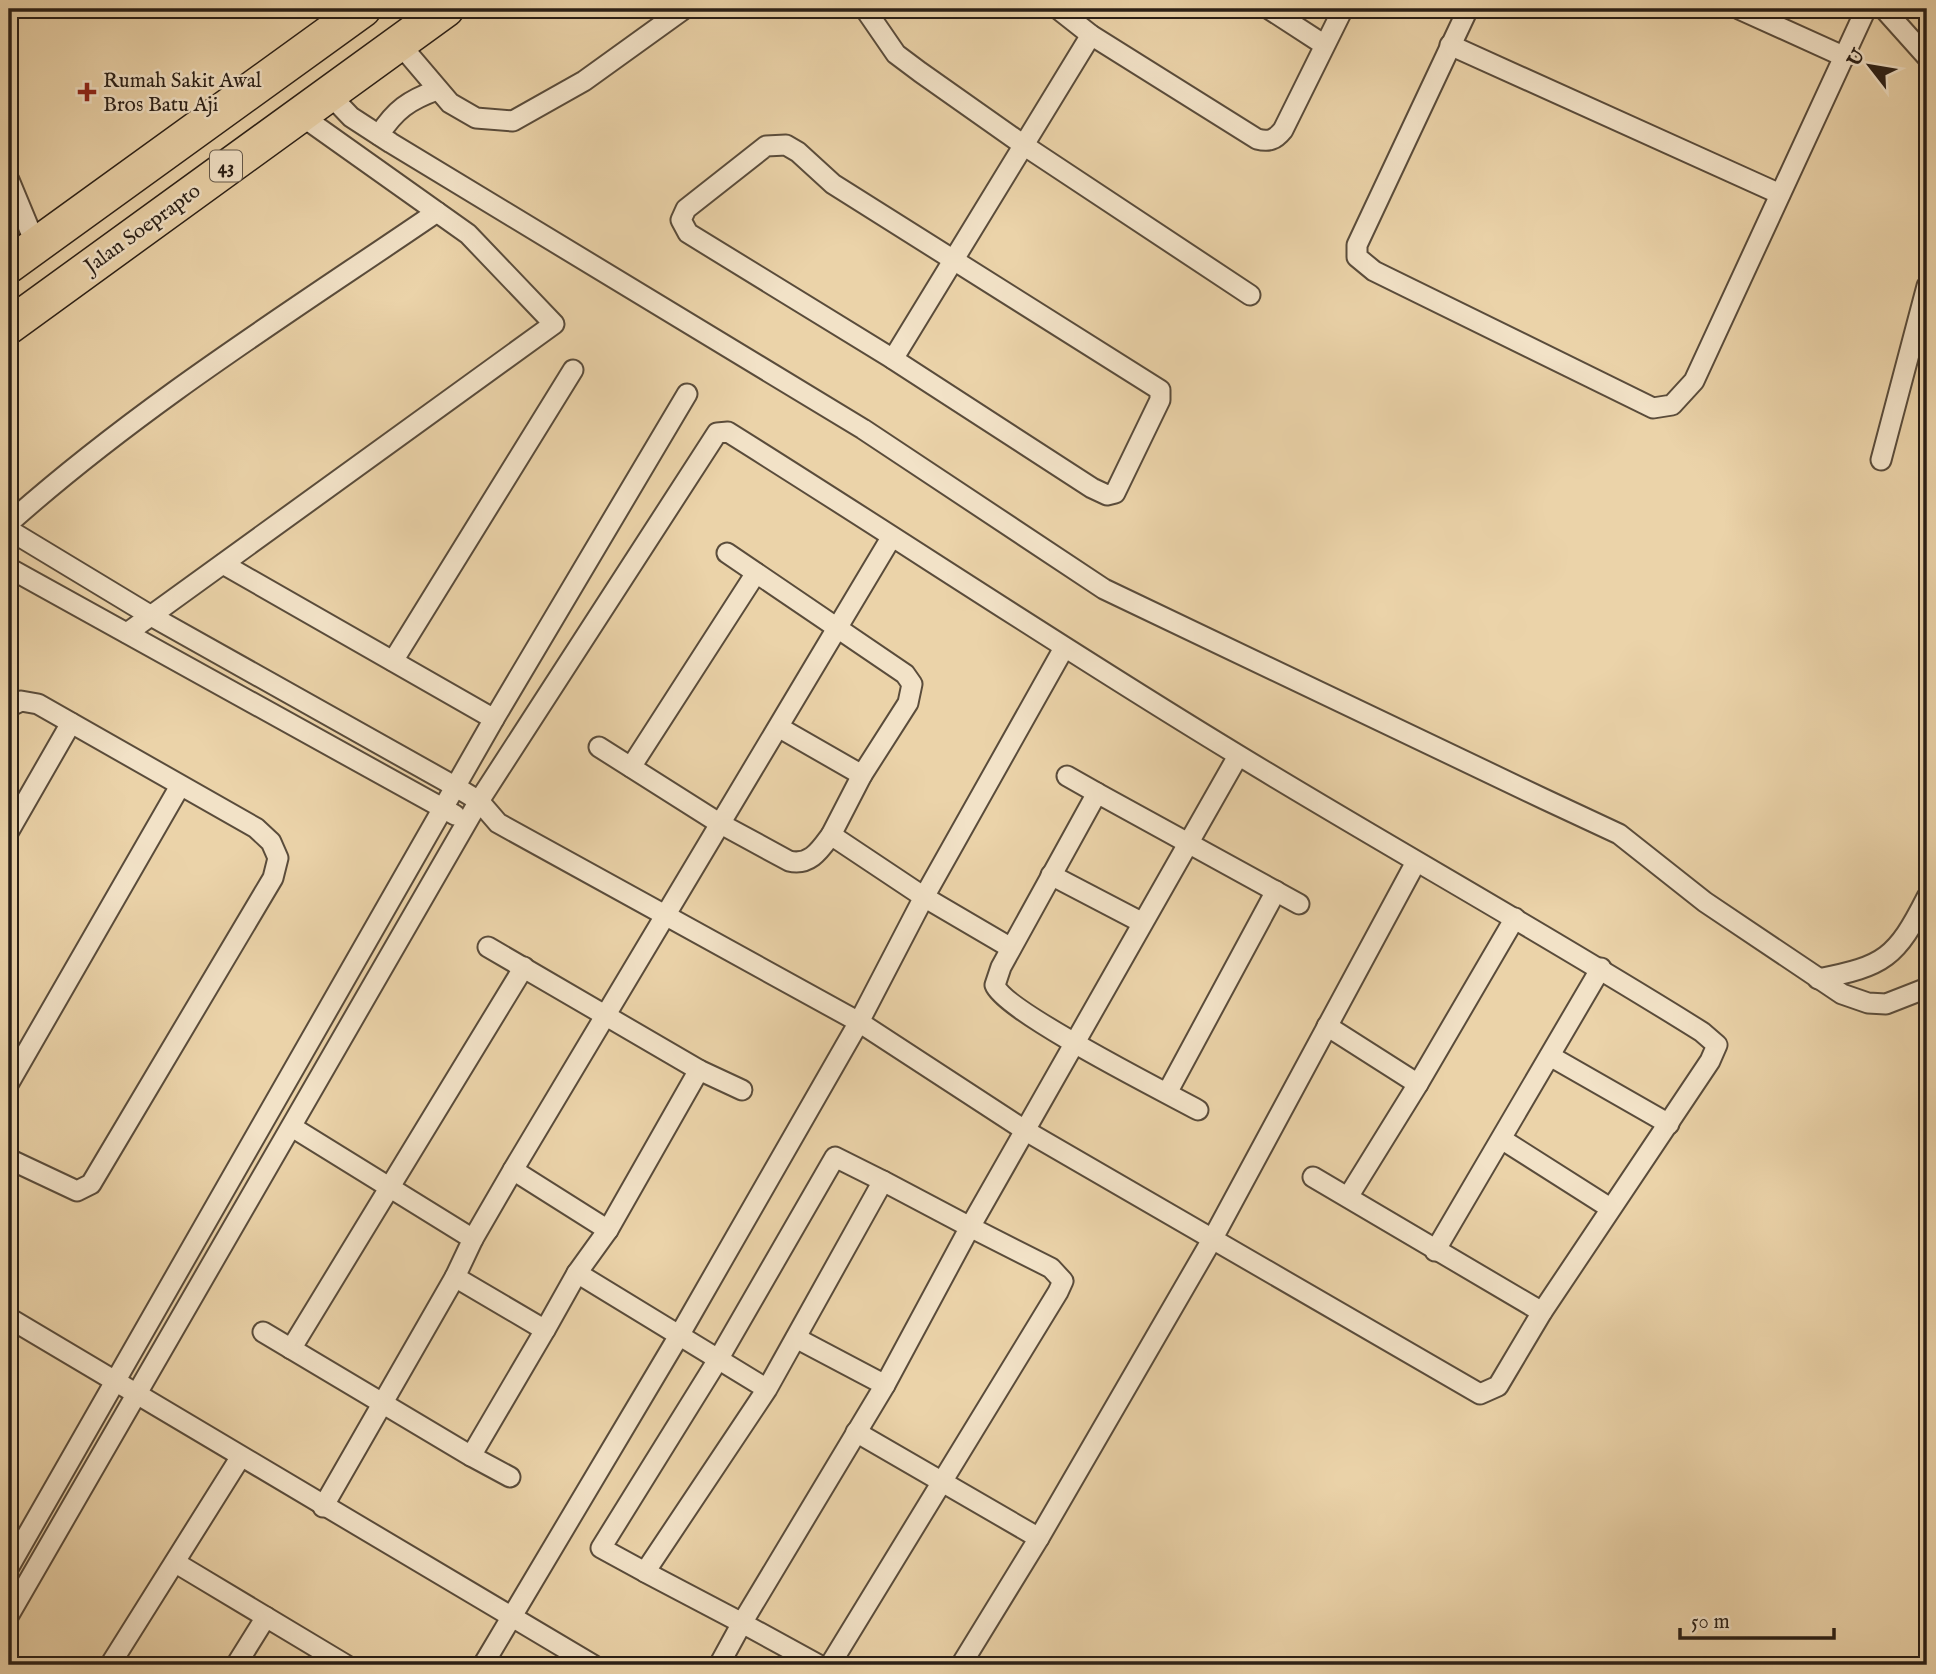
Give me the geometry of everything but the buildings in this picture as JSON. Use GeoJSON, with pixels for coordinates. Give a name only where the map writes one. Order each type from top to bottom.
{"type":"FeatureCollection","features":[{"type":"Feature","properties":{"kind":"highway","name":"43"},"geometry":{"type":"LineString","coordinates":[[9,265],[363,9]]}},
{"type":"Feature","properties":{"kind":"highway","name":"Jalan Soeprapto"},"geometry":{"type":"LineString","coordinates":[[9,326],[288,121],[446,9]]}},
{"type":"Feature","properties":{"kind":"highway"},"geometry":{"type":"LineString","coordinates":[[251,89],[288,121]]}},
{"type":"Feature","properties":{"kind":"street"},"geometry":{"type":"LineString","coordinates":[[398,42],[450,103],[476,118],[513,121],[584,81],[684,9]]}},
{"type":"Feature","properties":{"kind":"street"},"geometry":{"type":"LineString","coordinates":[[865,9],[896,54],[1025,146],[1250,295]]}},
{"type":"Feature","properties":{"kind":"street"},"geometry":{"type":"LineString","coordinates":[[1058,9],[1091,35],[1256,139],[1265,141],[1272,141],[1283,130],[1323,44],[1343,9]]}},
{"type":"Feature","properties":{"kind":"street"},"geometry":{"type":"LineString","coordinates":[[1269,9],[1323,44]]}},
{"type":"Feature","properties":{"kind":"street"},"geometry":{"type":"LineString","coordinates":[[1468,9],[1357,245],[1357,257],[1374,271],[1653,408],[1672,405],[1693,381],[1866,9]]}},
{"type":"Feature","properties":{"kind":"street"},"geometry":{"type":"LineString","coordinates":[[1739,9],[1845,57]]}},
{"type":"Feature","properties":{"kind":"street"},"geometry":{"type":"LineString","coordinates":[[1884,9],[1927,57]]}},
{"type":"Feature","properties":{"kind":"street"},"geometry":{"type":"LineString","coordinates":[[893,359],[1091,35]]}},
{"type":"Feature","properties":{"kind":"street"},"geometry":{"type":"LineString","coordinates":[[1450,46],[1780,194]]}},
{"type":"Feature","properties":{"kind":"street"},"geometry":{"type":"LineString","coordinates":[[379,135],[393,113],[413,98],[437,90]]}},
{"type":"Feature","properties":{"kind":"street"},"geometry":{"type":"LineString","coordinates":[[328,93],[351,117],[379,135],[863,429],[1104,589],[1544,799],[1600,822],[1704,902],[1842,994],[1878,1004],[1894,1002],[1927,988]]}},
{"type":"Feature","properties":{"kind":"street"},"geometry":{"type":"LineString","coordinates":[[127,633],[153,617],[554,324],[478,244],[437,212],[288,121]]}},
{"type":"Feature","properties":{"kind":"street"},"geometry":{"type":"LineString","coordinates":[[786,145],[793,148],[833,184],[1160,390],[1160,400],[1120,488],[1107,495],[1092,488],[893,359],[688,233],[681,220],[683,214],[766,146],[786,145]]}},
{"type":"Feature","properties":{"kind":"street"},"geometry":{"type":"LineString","coordinates":[[9,180],[36,245]]}},
{"type":"Feature","properties":{"kind":"street"},"geometry":{"type":"LineString","coordinates":[[9,523],[59,478],[211,367],[437,212]]}},
{"type":"Feature","properties":{"kind":"street"},"geometry":{"type":"LineString","coordinates":[[1881,460],[1927,286]]}},
{"type":"Feature","properties":{"kind":"street"},"geometry":{"type":"LineString","coordinates":[[393,660],[573,370]]}},
{"type":"Feature","properties":{"kind":"street"},"geometry":{"type":"LineString","coordinates":[[9,1567],[113,1380],[494,719],[687,394]]}},
{"type":"Feature","properties":{"kind":"street"},"geometry":{"type":"LineString","coordinates":[[9,530],[153,617],[456,787],[479,801],[498,823],[859,1022],[1026,1130],[1480,1394],[1498,1386],[1542,1312],[1669,1124],[1710,1061],[1717,1045],[1702,1031],[1601,968],[1238,756],[728,432],[717,433],[479,801],[9,1615]]}},
{"type":"Feature","properties":{"kind":"street"},"geometry":{"type":"LineString","coordinates":[[323,1507],[513,1170],[667,917],[719,823],[780,728],[837,626],[891,538]]}},
{"type":"Feature","properties":{"kind":"street"},"geometry":{"type":"LineString","coordinates":[[599,747],[719,823],[776,855],[797,863],[818,853],[831,835],[862,775],[908,703],[912,684],[905,674],[727,553]]}},
{"type":"Feature","properties":{"kind":"street"},"geometry":{"type":"LineString","coordinates":[[223,564],[494,719]]}},
{"type":"Feature","properties":{"kind":"street"},"geometry":{"type":"LineString","coordinates":[[9,568],[467,822],[498,823]]}},
{"type":"Feature","properties":{"kind":"street"},"geometry":{"type":"LineString","coordinates":[[631,767],[756,573]]}},
{"type":"Feature","properties":{"kind":"street"},"geometry":{"type":"LineString","coordinates":[[483,1665],[680,1334],[859,1022],[924,897],[1065,648]]}},
{"type":"Feature","properties":{"kind":"street"},"geometry":{"type":"LineString","coordinates":[[9,707],[21,701],[38,704],[256,828],[271,842],[278,858],[273,878],[92,1184],[77,1191],[9,1159]]}},
{"type":"Feature","properties":{"kind":"street"},"geometry":{"type":"LineString","coordinates":[[9,831],[71,723]]}},
{"type":"Feature","properties":{"kind":"street"},"geometry":{"type":"LineString","coordinates":[[780,728],[862,775]]}},
{"type":"Feature","properties":{"kind":"street"},"geometry":{"type":"LineString","coordinates":[[719,1665],[885,1385],[1141,922],[1238,756]]}},
{"type":"Feature","properties":{"kind":"street"},"geometry":{"type":"LineString","coordinates":[[1067,776],[1299,904]]}},
{"type":"Feature","properties":{"kind":"street"},"geometry":{"type":"LineString","coordinates":[[9,1083],[180,786]]}},
{"type":"Feature","properties":{"kind":"street"},"geometry":{"type":"LineString","coordinates":[[1097,793],[1011,948],[997,975],[996,985],[1000,995],[1074,1042],[1198,1110]]}},
{"type":"Feature","properties":{"kind":"street"},"geometry":{"type":"LineString","coordinates":[[831,835],[924,897],[1011,948]]}},
{"type":"Feature","properties":{"kind":"street"},"geometry":{"type":"LineString","coordinates":[[961,1665],[1039,1538],[1213,1238],[1416,862]]}},
{"type":"Feature","properties":{"kind":"street"},"geometry":{"type":"LineString","coordinates":[[1051,875],[1141,922]]}},
{"type":"Feature","properties":{"kind":"street"},"geometry":{"type":"LineString","coordinates":[[1167,1093],[1276,891]]}},
{"type":"Feature","properties":{"kind":"street"},"geometry":{"type":"LineString","coordinates":[[1818,979],[1870,967],[1893,953],[1927,897]]}},
{"type":"Feature","properties":{"kind":"street"},"geometry":{"type":"LineString","coordinates":[[1348,1197],[1515,918]]}},
{"type":"Feature","properties":{"kind":"street"},"geometry":{"type":"LineString","coordinates":[[488,947],[699,1070],[742,1090]]}},
{"type":"Feature","properties":{"kind":"street"},"geometry":{"type":"LineString","coordinates":[[291,1349],[524,967]]}},
{"type":"Feature","properties":{"kind":"street"},"geometry":{"type":"LineString","coordinates":[[1435,1251],[1503,1140],[1601,968]]}},
{"type":"Feature","properties":{"kind":"street"},"geometry":{"type":"LineString","coordinates":[[1326,1026],[1418,1084]]}},
{"type":"Feature","properties":{"kind":"street"},"geometry":{"type":"LineString","coordinates":[[1550,1056],[1669,1124]]}},
{"type":"Feature","properties":{"kind":"street"},"geometry":{"type":"LineString","coordinates":[[471,1456],[577,1273],[608,1230],[699,1070]]}},
{"type":"Feature","properties":{"kind":"street"},"geometry":{"type":"LineString","coordinates":[[292,1128],[390,1185],[473,1239]]}},
{"type":"Feature","properties":{"kind":"street"},"geometry":{"type":"LineString","coordinates":[[1503,1140],[1610,1208]]}},
{"type":"Feature","properties":{"kind":"street"},"geometry":{"type":"LineString","coordinates":[[819,1665],[601,1548],[719,1357],[828,1154],[1051,1268],[1063,1282],[830,1665]]}},
{"type":"Feature","properties":{"kind":"street"},"geometry":{"type":"LineString","coordinates":[[513,1170],[608,1230]]}},
{"type":"Feature","properties":{"kind":"street"},"geometry":{"type":"LineString","coordinates":[[1313,1177],[1542,1312]]}},
{"type":"Feature","properties":{"kind":"street"},"geometry":{"type":"LineString","coordinates":[[645,1572],[767,1389],[883,1181]]}},
{"type":"Feature","properties":{"kind":"street"},"geometry":{"type":"LineString","coordinates":[[577,1273],[719,1357],[767,1389]]}},
{"type":"Feature","properties":{"kind":"street"},"geometry":{"type":"LineString","coordinates":[[455,1277],[545,1330]]}},
{"type":"Feature","properties":{"kind":"street"},"geometry":{"type":"LineString","coordinates":[[9,1318],[240,1458],[593,1665]]}},
{"type":"Feature","properties":{"kind":"street"},"geometry":{"type":"LineString","coordinates":[[262,1332],[510,1477]]}},
{"type":"Feature","properties":{"kind":"street"},"geometry":{"type":"LineString","coordinates":[[796,1338],[885,1385]]}},
{"type":"Feature","properties":{"kind":"street"},"geometry":{"type":"LineString","coordinates":[[856,1432],[1039,1538]]}},
{"type":"Feature","properties":{"kind":"street"},"geometry":{"type":"LineString","coordinates":[[110,1665],[240,1458]]}},
{"type":"Feature","properties":{"kind":"street"},"geometry":{"type":"LineString","coordinates":[[176,1563],[346,1665]]}},
{"type":"Feature","properties":{"kind":"street"},"geometry":{"type":"LineString","coordinates":[[236,1665],[266,1617]]}},
{"type":"Feature","properties":{"kind":"place","name":"Rumah Sakit Awal Bros Batu Aji"},"geometry":{"type":"Point","coordinates":[87,92]}}]}
